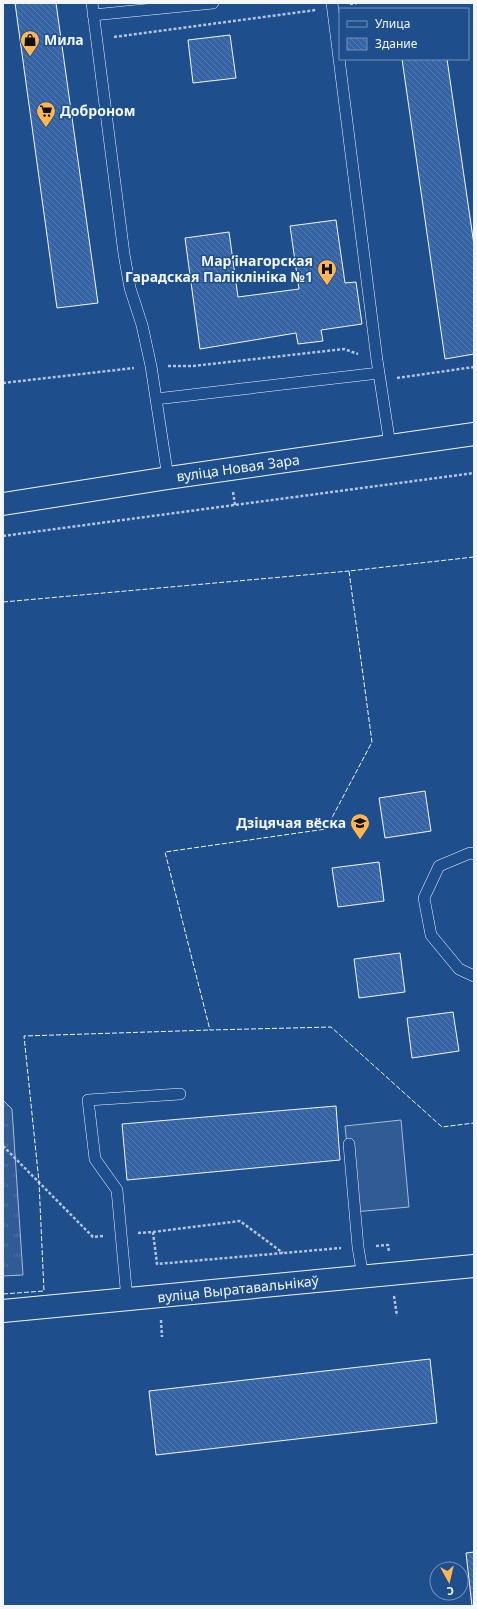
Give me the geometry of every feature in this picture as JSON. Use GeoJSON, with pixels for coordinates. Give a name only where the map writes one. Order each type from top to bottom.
{"type":"FeatureCollection","features":[{"type":"Feature","properties":{"kind":"street","name":"вуліца Новая Зара"},"geometry":{"type":"LineString","coordinates":[[3,504],[390,445],[474,434]]}},
{"type":"Feature","properties":{"kind":"street","name":"вуліца Выратавальнікаў"},"geometry":{"type":"LineString","coordinates":[[3,1311],[474,1266]]}},
{"type":"Feature","properties":{"kind":"lane"},"geometry":{"type":"LineString","coordinates":[[92,3],[124,254],[130,288],[142,325],[151,366],[168,478]]}},
{"type":"Feature","properties":{"kind":"lane"},"geometry":{"type":"LineString","coordinates":[[93,15],[213,3]]}},
{"type":"Feature","properties":{"kind":"lane"},"geometry":{"type":"LineString","coordinates":[[333,5],[339,55]]}},
{"type":"Feature","properties":{"kind":"lane"},"geometry":{"type":"LineString","coordinates":[[340,60],[376,360],[390,445]]}},
{"type":"Feature","properties":{"kind":"lane"},"geometry":{"type":"LineString","coordinates":[[156,399],[379,373]]}},
{"type":"Feature","properties":{"kind":"lane"},"geometry":{"type":"LineString","coordinates":[[474,854],[470,853],[438,866],[424,898],[431,935],[459,969],[474,976]]}},
{"type":"Feature","properties":{"kind":"lane"},"geometry":{"type":"LineString","coordinates":[[127,1299],[117,1190],[94,1159],[88,1100],[180,1094]]}},
{"type":"Feature","properties":{"kind":"lane"},"geometry":{"type":"LineString","coordinates":[[348,1144],[358,1246],[363,1277]]}},
{"type":"Feature","properties":{"kind":"path"},"geometry":{"type":"LineString","coordinates":[[96,40],[333,5],[358,3]]}},
{"type":"Feature","properties":{"kind":"path"},"geometry":{"type":"LineString","coordinates":[[3,383],[151,366]]}},
{"type":"Feature","properties":{"kind":"path"},"geometry":{"type":"LineString","coordinates":[[3,536],[474,473]]}},
{"type":"Feature","properties":{"kind":"path"},"geometry":{"type":"LineString","coordinates":[[3,1146],[93,1237],[240,1222],[283,1253]]}},
{"type":"Feature","properties":{"kind":"path"},"geometry":{"type":"LineString","coordinates":[[153,1232],[157,1264],[358,1246],[388,1245],[396,1316]]}},
{"type":"Feature","properties":{"kind":"green space"},"geometry":{"type":"Polygon","coordinates":[[[3,1100],[12,1109],[23,1275],[3,1276],[3,1100]]]}},
{"type":"Feature","properties":{"kind":"shaded area"},"geometry":{"type":"Polygon","coordinates":[[[401,1120],[409,1207],[354,1212],[345,1126],[401,1120]]]}},
{"type":"Feature","properties":{"kind":"building"},"geometry":{"type":"Polygon","coordinates":[[[15,3],[56,3],[98,303],[57,308],[15,3]]]}},
{"type":"Feature","properties":{"kind":"building"},"geometry":{"type":"Polygon","coordinates":[[[230,35],[236,78],[193,83],[188,40],[230,35]]]}},
{"type":"Feature","properties":{"kind":"building"},"geometry":{"type":"Polygon","coordinates":[[[402,60],[447,60],[474,245],[474,354],[445,359],[402,60]]]}},
{"type":"Feature","properties":{"kind":"building","name":"Марʼінагорская Гарадская Паліклініка №1"},"geometry":{"type":"Polygon","coordinates":[[[336,220],[345,283],[356,282],[362,324],[321,330],[323,341],[298,344],[296,333],[200,349],[185,238],[229,232],[238,297],[299,289],[290,226],[336,220]]]}},
{"type":"Feature","properties":{"kind":"building"},"geometry":{"type":"Polygon","coordinates":[[[425,791],[431,831],[385,838],[379,798],[425,791]]]}},
{"type":"Feature","properties":{"kind":"building"},"geometry":{"type":"Polygon","coordinates":[[[379,862],[384,901],[338,907],[332,868],[379,862]]]}},
{"type":"Feature","properties":{"kind":"building"},"geometry":{"type":"Polygon","coordinates":[[[400,953],[405,992],[359,998],[354,959],[400,953]]]}},
{"type":"Feature","properties":{"kind":"building"},"geometry":{"type":"Polygon","coordinates":[[[453,1012],[459,1051],[412,1058],[407,1018],[453,1012]]]}},
{"type":"Feature","properties":{"kind":"building"},"geometry":{"type":"Polygon","coordinates":[[[336,1106],[340,1160],[127,1180],[122,1124],[336,1106]]]}},
{"type":"Feature","properties":{"kind":"building"},"geometry":{"type":"Polygon","coordinates":[[[430,1359],[437,1423],[156,1455],[149,1391],[430,1359]]]}},
{"type":"Feature","properties":{"kind":"building"},"geometry":{"type":"Polygon","coordinates":[[[474,1552],[474,1606],[472,1606],[469,1580],[469,1561],[467,1561],[466,1553],[474,1552]]]}},
{"type":"Feature","properties":{"kind":"fence"},"geometry":{"type":"LineString","coordinates":[[474,557],[349,571],[372,742],[326,829],[165,852],[210,1030],[331,1027],[442,1127],[474,1123]]}},
{"type":"Feature","properties":{"kind":"fence"},"geometry":{"type":"LineString","coordinates":[[3,602],[349,571]]}},
{"type":"Feature","properties":{"kind":"fence"},"geometry":{"type":"LineString","coordinates":[[3,1294],[44,1291],[39,1182],[24,1036],[210,1030]]}},
{"type":"Feature","properties":{"kind":"place","name":"Мила"},"geometry":{"type":"Point","coordinates":[30,57]}},
{"type":"Feature","properties":{"kind":"place","name":"Доброном"},"geometry":{"type":"Point","coordinates":[46,128]}},
{"type":"Feature","properties":{"kind":"place","name":"Марʼінагорская Гарадская Паліклініка №1"},"geometry":{"type":"Point","coordinates":[327,286]}},
{"type":"Feature","properties":{"kind":"place","name":"Дзіцячая вёска"},"geometry":{"type":"Point","coordinates":[360,840]}}]}
